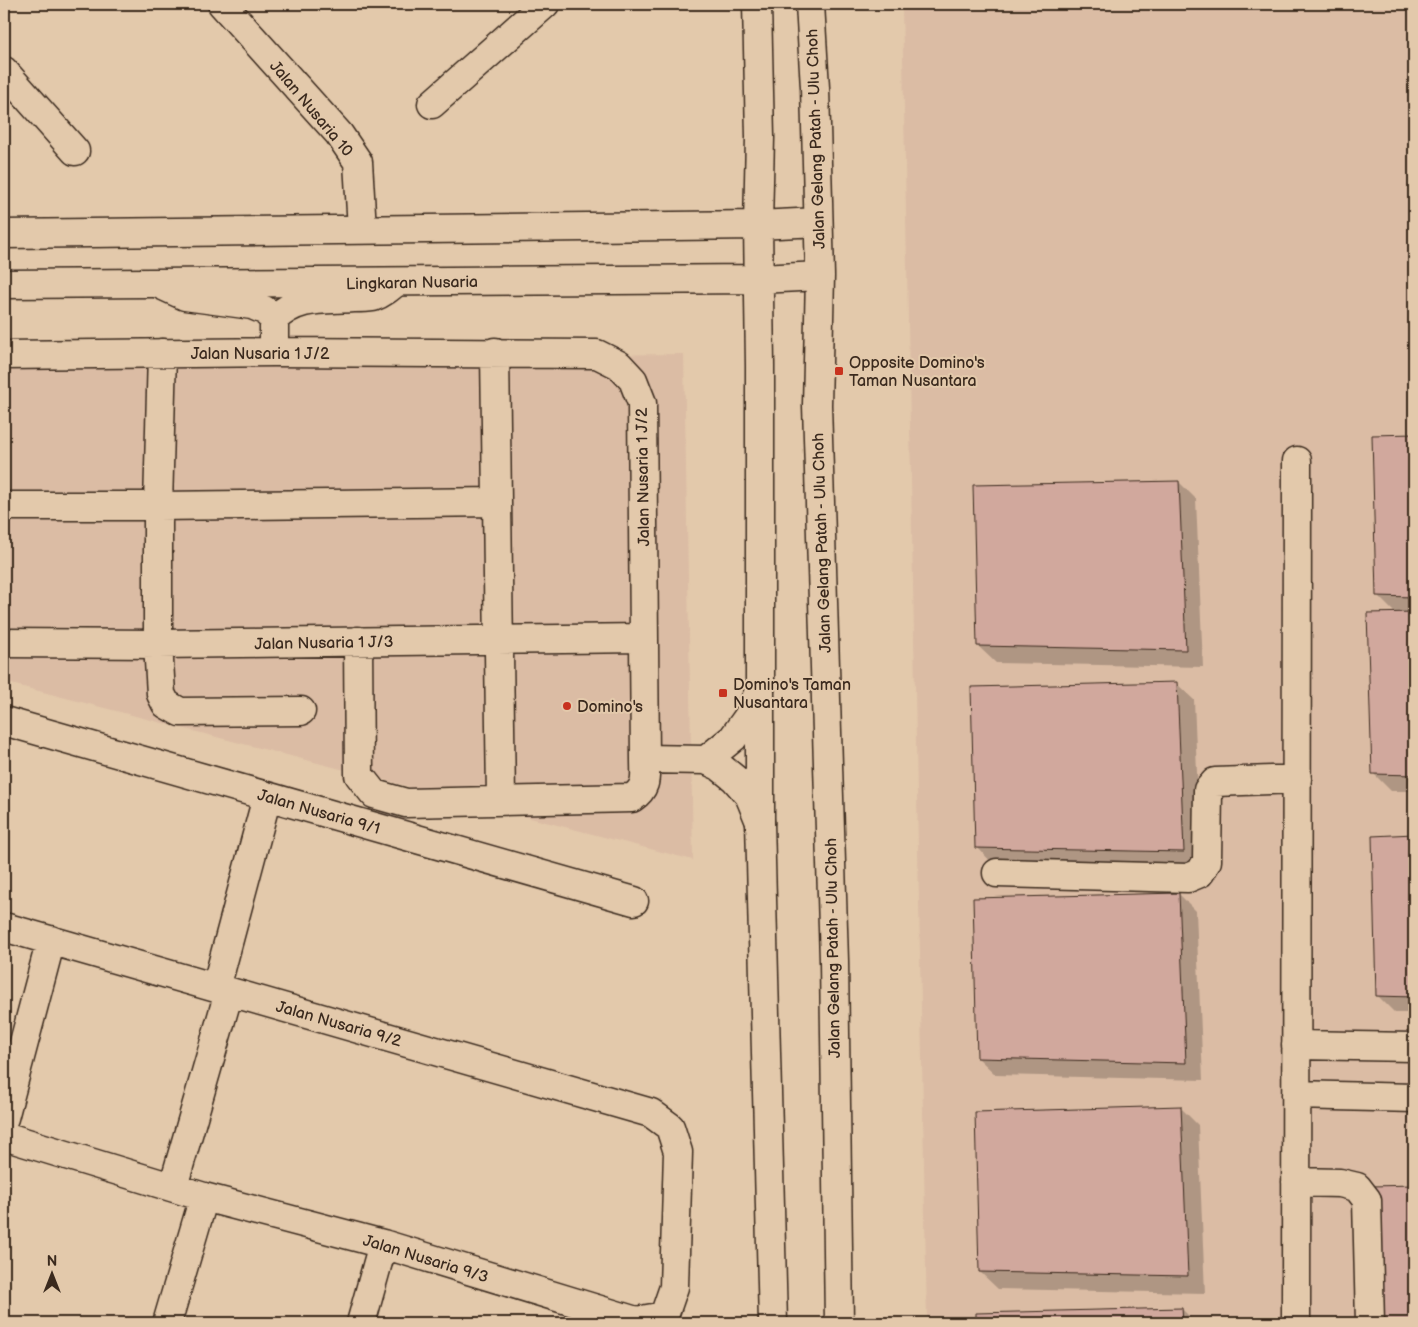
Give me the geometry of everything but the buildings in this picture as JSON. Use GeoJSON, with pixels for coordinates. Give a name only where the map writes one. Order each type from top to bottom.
{"type":"FeatureCollection","features":[{"type":"Feature","properties":{"kind":"street"},"geometry":{"type":"LineString","coordinates":[[432,104],[545,4]]}},
{"type":"Feature","properties":{"kind":"street"},"geometry":{"type":"LineString","coordinates":[[757,4],[760,137],[758,225],[760,366],[760,822],[773,1323]]}},
{"type":"Feature","properties":{"kind":"street","name":"Jalan Gelang Patah - Ulu Choh"},"geometry":{"type":"LineString","coordinates":[[810,4],[815,88],[820,276],[817,405],[834,961],[839,1323]]}},
{"type":"Feature","properties":{"kind":"street","name":"Jalan Nusaria 10"},"geometry":{"type":"LineString","coordinates":[[229,6],[339,134],[358,162],[362,229]]}},
{"type":"Feature","properties":{"kind":"street"},"geometry":{"type":"LineString","coordinates":[[4,71],[75,150]]}},
{"type":"Feature","properties":{"kind":"street"},"geometry":{"type":"LineString","coordinates":[[4,234],[758,225],[818,222]]}},
{"type":"Feature","properties":{"kind":"street","name":"Lingkaran Nusaria"},"geometry":{"type":"LineString","coordinates":[[4,284],[396,282],[820,276]]}},
{"type":"Feature","properties":{"kind":"street"},"geometry":{"type":"LineString","coordinates":[[274,352],[274,319],[283,310],[295,304],[312,300],[373,297],[384,292],[396,282]]}},
{"type":"Feature","properties":{"kind":"street"},"geometry":{"type":"LineString","coordinates":[[159,284],[185,296],[252,305],[264,310],[274,319]]}},
{"type":"Feature","properties":{"kind":"street"},"geometry":{"type":"LineString","coordinates":[[495,352],[501,800]]}},
{"type":"Feature","properties":{"kind":"street","name":"Jalan Nusaria 1 J/2"},"geometry":{"type":"LineString","coordinates":[[4,355],[495,352],[597,354],[619,365],[633,380],[642,403],[645,784],[640,793],[632,798],[406,803],[374,794],[359,776],[358,641]]}},
{"type":"Feature","properties":{"kind":"street"},"geometry":{"type":"LineString","coordinates":[[162,354],[158,506],[158,644],[161,694],[166,704],[180,712],[301,711]]}},
{"type":"Feature","properties":{"kind":"street"},"geometry":{"type":"LineString","coordinates":[[1296,1323],[1297,461]]}},
{"type":"Feature","properties":{"kind":"street"},"geometry":{"type":"LineString","coordinates":[[4,506],[497,502]]}},
{"type":"Feature","properties":{"kind":"street","name":"Jalan Nusaria 1 J/3"},"geometry":{"type":"LineString","coordinates":[[4,643],[158,644],[644,638]]}},
{"type":"Feature","properties":{"kind":"street"},"geometry":{"type":"LineString","coordinates":[[706,760],[733,738],[748,717],[760,689]]}},
{"type":"Feature","properties":{"kind":"street","name":"Jalan Nusaria 9/1"},"geometry":{"type":"LineString","coordinates":[[4,721],[634,901]]}},
{"type":"Feature","properties":{"kind":"street"},"geometry":{"type":"LineString","coordinates":[[645,759],[706,760],[719,766],[749,795],[760,822]]}},
{"type":"Feature","properties":{"kind":"street"},"geometry":{"type":"LineString","coordinates":[[997,873],[1188,878],[1200,873],[1207,860],[1208,790],[1215,782],[1297,780]]}},
{"type":"Feature","properties":{"kind":"street"},"geometry":{"type":"LineString","coordinates":[[173,1188],[223,990],[267,796]]}},
{"type":"Feature","properties":{"kind":"street","name":"Jalan Nusaria 9/2"},"geometry":{"type":"LineString","coordinates":[[4,927],[651,1112],[670,1127]]}},
{"type":"Feature","properties":{"kind":"street"},"geometry":{"type":"LineString","coordinates":[[4,1118],[51,940]]}},
{"type":"Feature","properties":{"kind":"street"},"geometry":{"type":"LineString","coordinates":[[1296,1045],[1414,1047]]}},
{"type":"Feature","properties":{"kind":"street"},"geometry":{"type":"LineString","coordinates":[[1296,1095],[1414,1098]]}},
{"type":"Feature","properties":{"kind":"street","name":"Jalan Nusaria 9/3"},"geometry":{"type":"LineString","coordinates":[[4,1136],[204,1197],[383,1244],[636,1321],[664,1316],[674,1287],[678,1152],[670,1127]]}},
{"type":"Feature","properties":{"kind":"street"},"geometry":{"type":"LineString","coordinates":[[1296,1182],[1340,1183],[1357,1187],[1367,1200],[1370,1323]]}},
{"type":"Feature","properties":{"kind":"street"},"geometry":{"type":"LineString","coordinates":[[167,1323],[204,1197]]}},
{"type":"Feature","properties":{"kind":"street"},"geometry":{"type":"LineString","coordinates":[[360,1323],[383,1244]]}},
{"type":"Feature","properties":{"kind":"shaded area"},"geometry":{"type":"Polygon","coordinates":[[[902,4],[1414,4],[1414,1323],[927,1323],[902,4]]]}},
{"type":"Feature","properties":{"kind":"shaded area"},"geometry":{"type":"Polygon","coordinates":[[[684,354],[693,860],[4,682],[4,361],[684,354]]]}},
{"type":"Feature","properties":{"kind":"place","name":"Opposite Domino's Taman Nusantara"},"geometry":{"type":"Point","coordinates":[839,371]}},
{"type":"Feature","properties":{"kind":"place","name":"Domino's Taman Nusantara"},"geometry":{"type":"Point","coordinates":[723,693]}},
{"type":"Feature","properties":{"kind":"place","name":"Domino's"},"geometry":{"type":"Point","coordinates":[567,706]}}]}
